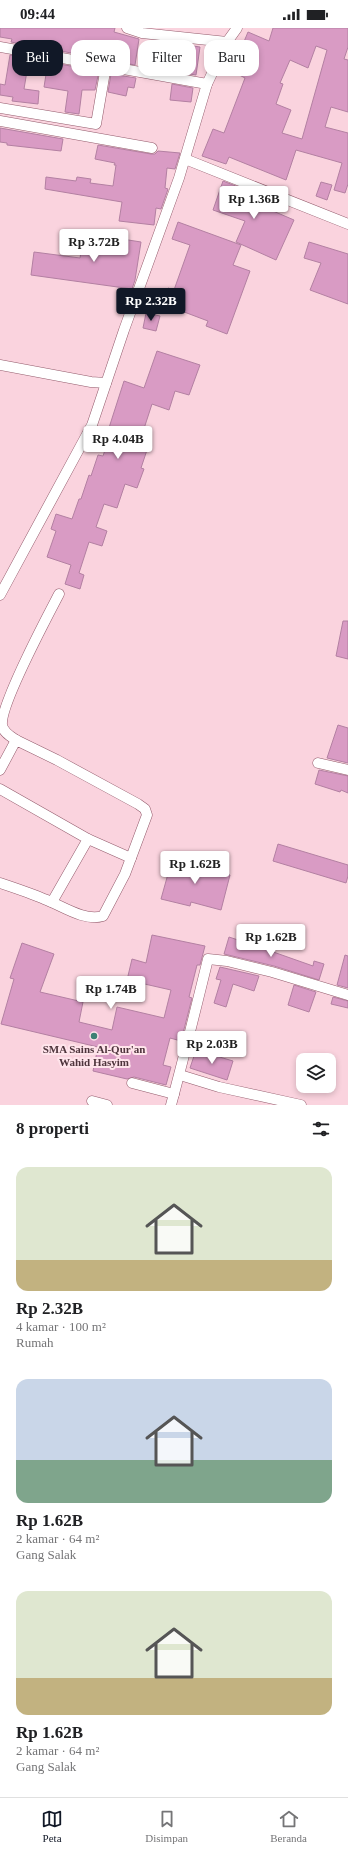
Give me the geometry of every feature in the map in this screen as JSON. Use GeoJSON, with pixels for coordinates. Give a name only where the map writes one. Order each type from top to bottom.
{"type":"FeatureCollection","features":[{"type":"Feature","properties":{"kind":"street"},"geometry":{"type":"LineString","coordinates":[[127,28],[142,33],[208,40]]}},
{"type":"Feature","properties":{"kind":"street"},"geometry":{"type":"LineString","coordinates":[[228,40],[237,28]]}},
{"type":"Feature","properties":{"kind":"street"},"geometry":{"type":"LineString","coordinates":[[0,47],[71,60]]}},
{"type":"Feature","properties":{"kind":"street"},"geometry":{"type":"LineString","coordinates":[[130,70],[207,84]]}},
{"type":"Feature","properties":{"kind":"street"},"geometry":{"type":"LineString","coordinates":[[0,108],[96,124],[104,76]]}},
{"type":"Feature","properties":{"kind":"street"},"geometry":{"type":"LineString","coordinates":[[0,595],[92,425],[179,178],[207,84],[211,76]]}},
{"type":"Feature","properties":{"kind":"street"},"geometry":{"type":"LineString","coordinates":[[0,120],[152,148]]}},
{"type":"Feature","properties":{"kind":"street"},"geometry":{"type":"LineString","coordinates":[[185,159],[348,222]]}},
{"type":"Feature","properties":{"kind":"street"},"geometry":{"type":"LineString","coordinates":[[0,365],[91,382],[106,383]]}},
{"type":"Feature","properties":{"kind":"street"},"geometry":{"type":"LineString","coordinates":[[0,883],[77,913],[94,917],[103,916],[122,880],[147,819],[145,809],[57,760],[16,740],[8,735],[2,727],[1,718],[3,708],[59,594]]}},
{"type":"Feature","properties":{"kind":"street"},"geometry":{"type":"LineString","coordinates":[[0,770],[16,740]]}},
{"type":"Feature","properties":{"kind":"street"},"geometry":{"type":"LineString","coordinates":[[318,763],[348,770]]}},
{"type":"Feature","properties":{"kind":"street"},"geometry":{"type":"LineString","coordinates":[[0,789],[88,839],[131,858]]}},
{"type":"Feature","properties":{"kind":"street"},"geometry":{"type":"LineString","coordinates":[[52,902],[88,839]]}},
{"type":"Feature","properties":{"kind":"street"},"geometry":{"type":"LineString","coordinates":[[171,1105],[180,1075],[183,1054],[208,959],[227,961],[272,972],[348,995]]}},
{"type":"Feature","properties":{"kind":"street"},"geometry":{"type":"LineString","coordinates":[[180,1075],[219,1087],[301,1105]]}},
{"type":"Feature","properties":{"kind":"street"},"geometry":{"type":"LineString","coordinates":[[132,1082],[174,1094]]}},
{"type":"Feature","properties":{"kind":"street"},"geometry":{"type":"LineString","coordinates":[[92,1101],[107,1105]]}},
{"type":"Feature","properties":{"kind":"building"},"geometry":{"type":"Polygon","coordinates":[[[0,28],[115,28],[114,32],[139,39],[135,65],[130,64],[130,40],[71,40],[71,53],[63,51],[63,40],[12,40],[12,42],[11,42],[12,39],[0,37],[0,28]]]}},
{"type":"Feature","properties":{"kind":"building"},"geometry":{"type":"Polygon","coordinates":[[[273,28],[348,28],[348,47],[344,59],[348,60],[348,112],[331,107],[325,127],[348,133],[348,184],[345,193],[334,190],[342,163],[296,150],[286,180],[229,157],[226,164],[202,156],[213,129],[224,133],[245,78],[241,76],[259,76],[259,40],[245,40],[248,32],[269,41],[273,28]],[[316,46],[308,68],[290,60],[280,83],[283,84],[276,104],[291,110],[282,133],[302,139],[327,50],[316,46]]]}},
{"type":"Feature","properties":{"kind":"building"},"geometry":{"type":"Polygon","coordinates":[[[196,46],[200,47],[196,75],[196,46]]]}},
{"type":"Feature","properties":{"kind":"building"},"geometry":{"type":"Polygon","coordinates":[[[10,55],[12,55],[12,76],[26,76],[24,89],[39,91],[38,104],[12,101],[13,97],[0,95],[0,84],[5,85],[10,55]]]}},
{"type":"Feature","properties":{"kind":"building"},"geometry":{"type":"Polygon","coordinates":[[[63,65],[71,66],[71,76],[98,76],[95,90],[82,90],[79,114],[65,112],[68,91],[44,87],[46,76],[63,76],[63,65]]]}},
{"type":"Feature","properties":{"kind":"building"},"geometry":{"type":"Polygon","coordinates":[[[111,76],[136,78],[134,88],[128,87],[126,96],[108,92],[111,76]]]}},
{"type":"Feature","properties":{"kind":"building"},"geometry":{"type":"Polygon","coordinates":[[[172,84],[193,88],[191,102],[170,100],[172,84]]]}},
{"type":"Feature","properties":{"kind":"building"},"geometry":{"type":"Polygon","coordinates":[[[0,128],[63,139],[61,151],[7,145],[7,143],[0,142],[0,128]]]}},
{"type":"Feature","properties":{"kind":"building"},"geometry":{"type":"Polygon","coordinates":[[[98,145],[151,154],[155,154],[158,151],[180,153],[175,169],[167,168],[165,188],[168,189],[161,209],[156,208],[154,225],[119,221],[122,202],[45,189],[46,177],[76,181],[77,177],[91,179],[90,183],[113,186],[116,165],[114,165],[115,163],[95,159],[98,145]]]}},
{"type":"Feature","properties":{"kind":"building"},"geometry":{"type":"Polygon","coordinates":[[[223,181],[269,199],[266,208],[294,220],[276,260],[236,242],[245,221],[213,210],[223,181]]]}},
{"type":"Feature","properties":{"kind":"building"},"geometry":{"type":"Polygon","coordinates":[[[321,182],[332,185],[327,200],[316,196],[321,182]]]}},
{"type":"Feature","properties":{"kind":"building"},"geometry":{"type":"Polygon","coordinates":[[[178,222],[241,245],[233,265],[250,271],[227,334],[206,326],[208,321],[163,304],[168,288],[174,290],[190,245],[172,239],[178,222]]]}},
{"type":"Feature","properties":{"kind":"building"},"geometry":{"type":"Polygon","coordinates":[[[84,233],[141,242],[135,280],[132,289],[31,275],[34,252],[80,258],[84,233]]]}},
{"type":"Feature","properties":{"kind":"building"},"geometry":{"type":"Polygon","coordinates":[[[309,242],[348,254],[348,304],[310,290],[321,263],[304,258],[309,242]]]}},
{"type":"Feature","properties":{"kind":"building"},"geometry":{"type":"Polygon","coordinates":[[[146,313],[160,316],[156,331],[143,328],[146,313]]]}},
{"type":"Feature","properties":{"kind":"building"},"geometry":{"type":"Polygon","coordinates":[[[157,351],[200,365],[189,395],[175,391],[169,410],[152,404],[138,447],[147,450],[141,468],[144,469],[137,488],[125,484],[117,508],[104,504],[96,527],[107,531],[102,546],[89,542],[79,573],[84,575],[80,589],[65,584],[71,565],[47,557],[56,531],[51,529],[56,514],[72,519],[89,475],[91,476],[98,455],[103,456],[110,435],[107,434],[124,381],[144,388],[157,351]]]}},
{"type":"Feature","properties":{"kind":"building"},"geometry":{"type":"Polygon","coordinates":[[[343,621],[348,621],[348,659],[336,656],[343,621]]]}},
{"type":"Feature","properties":{"kind":"building"},"geometry":{"type":"Polygon","coordinates":[[[338,725],[348,728],[348,763],[327,758],[338,725]]]}},
{"type":"Feature","properties":{"kind":"building"},"geometry":{"type":"Polygon","coordinates":[[[319,770],[348,776],[348,793],[315,784],[319,770]]]}},
{"type":"Feature","properties":{"kind":"building"},"geometry":{"type":"Polygon","coordinates":[[[278,844],[348,865],[348,876],[346,883],[273,861],[278,844]]]}},
{"type":"Feature","properties":{"kind":"building"},"geometry":{"type":"Polygon","coordinates":[[[173,856],[201,864],[200,867],[230,875],[221,910],[191,902],[190,906],[161,899],[173,856]]]}},
{"type":"Feature","properties":{"kind":"building"},"geometry":{"type":"Polygon","coordinates":[[[152,935],[205,946],[200,965],[197,965],[189,997],[192,998],[181,1041],[170,1038],[163,1065],[171,1067],[166,1085],[134,1077],[127,1079],[93,1071],[98,1047],[1,1024],[14,979],[10,978],[22,943],[54,954],[40,992],[83,1002],[79,1022],[112,1030],[117,1007],[164,1018],[171,990],[127,980],[132,959],[146,963],[152,935]]]}},
{"type":"Feature","properties":{"kind":"building"},"geometry":{"type":"Polygon","coordinates":[[[229,937],[244,942],[245,939],[263,944],[262,948],[313,966],[314,961],[324,964],[319,980],[274,966],[224,954],[229,937]]]}},
{"type":"Feature","properties":{"kind":"building"},"geometry":{"type":"Polygon","coordinates":[[[345,955],[348,956],[348,988],[337,985],[345,955]]]}},
{"type":"Feature","properties":{"kind":"building"},"geometry":{"type":"Polygon","coordinates":[[[220,967],[259,976],[254,991],[233,984],[226,1007],[214,1003],[221,980],[216,979],[220,967]]]}},
{"type":"Feature","properties":{"kind":"building"},"geometry":{"type":"Polygon","coordinates":[[[294,985],[316,992],[309,1012],[288,1005],[294,985]]]}},
{"type":"Feature","properties":{"kind":"building"},"geometry":{"type":"Polygon","coordinates":[[[333,997],[348,1001],[348,1008],[331,1004],[333,997]]]}},
{"type":"Feature","properties":{"kind":"building"},"geometry":{"type":"Polygon","coordinates":[[[196,1050],[233,1061],[227,1080],[190,1068],[196,1050]]]}},
{"type":"Feature","properties":{"kind":"place","name":"SMA Sains Al-Qur'an Wahid Hasyim"},"geometry":{"type":"Point","coordinates":[94,1036]}}]}
